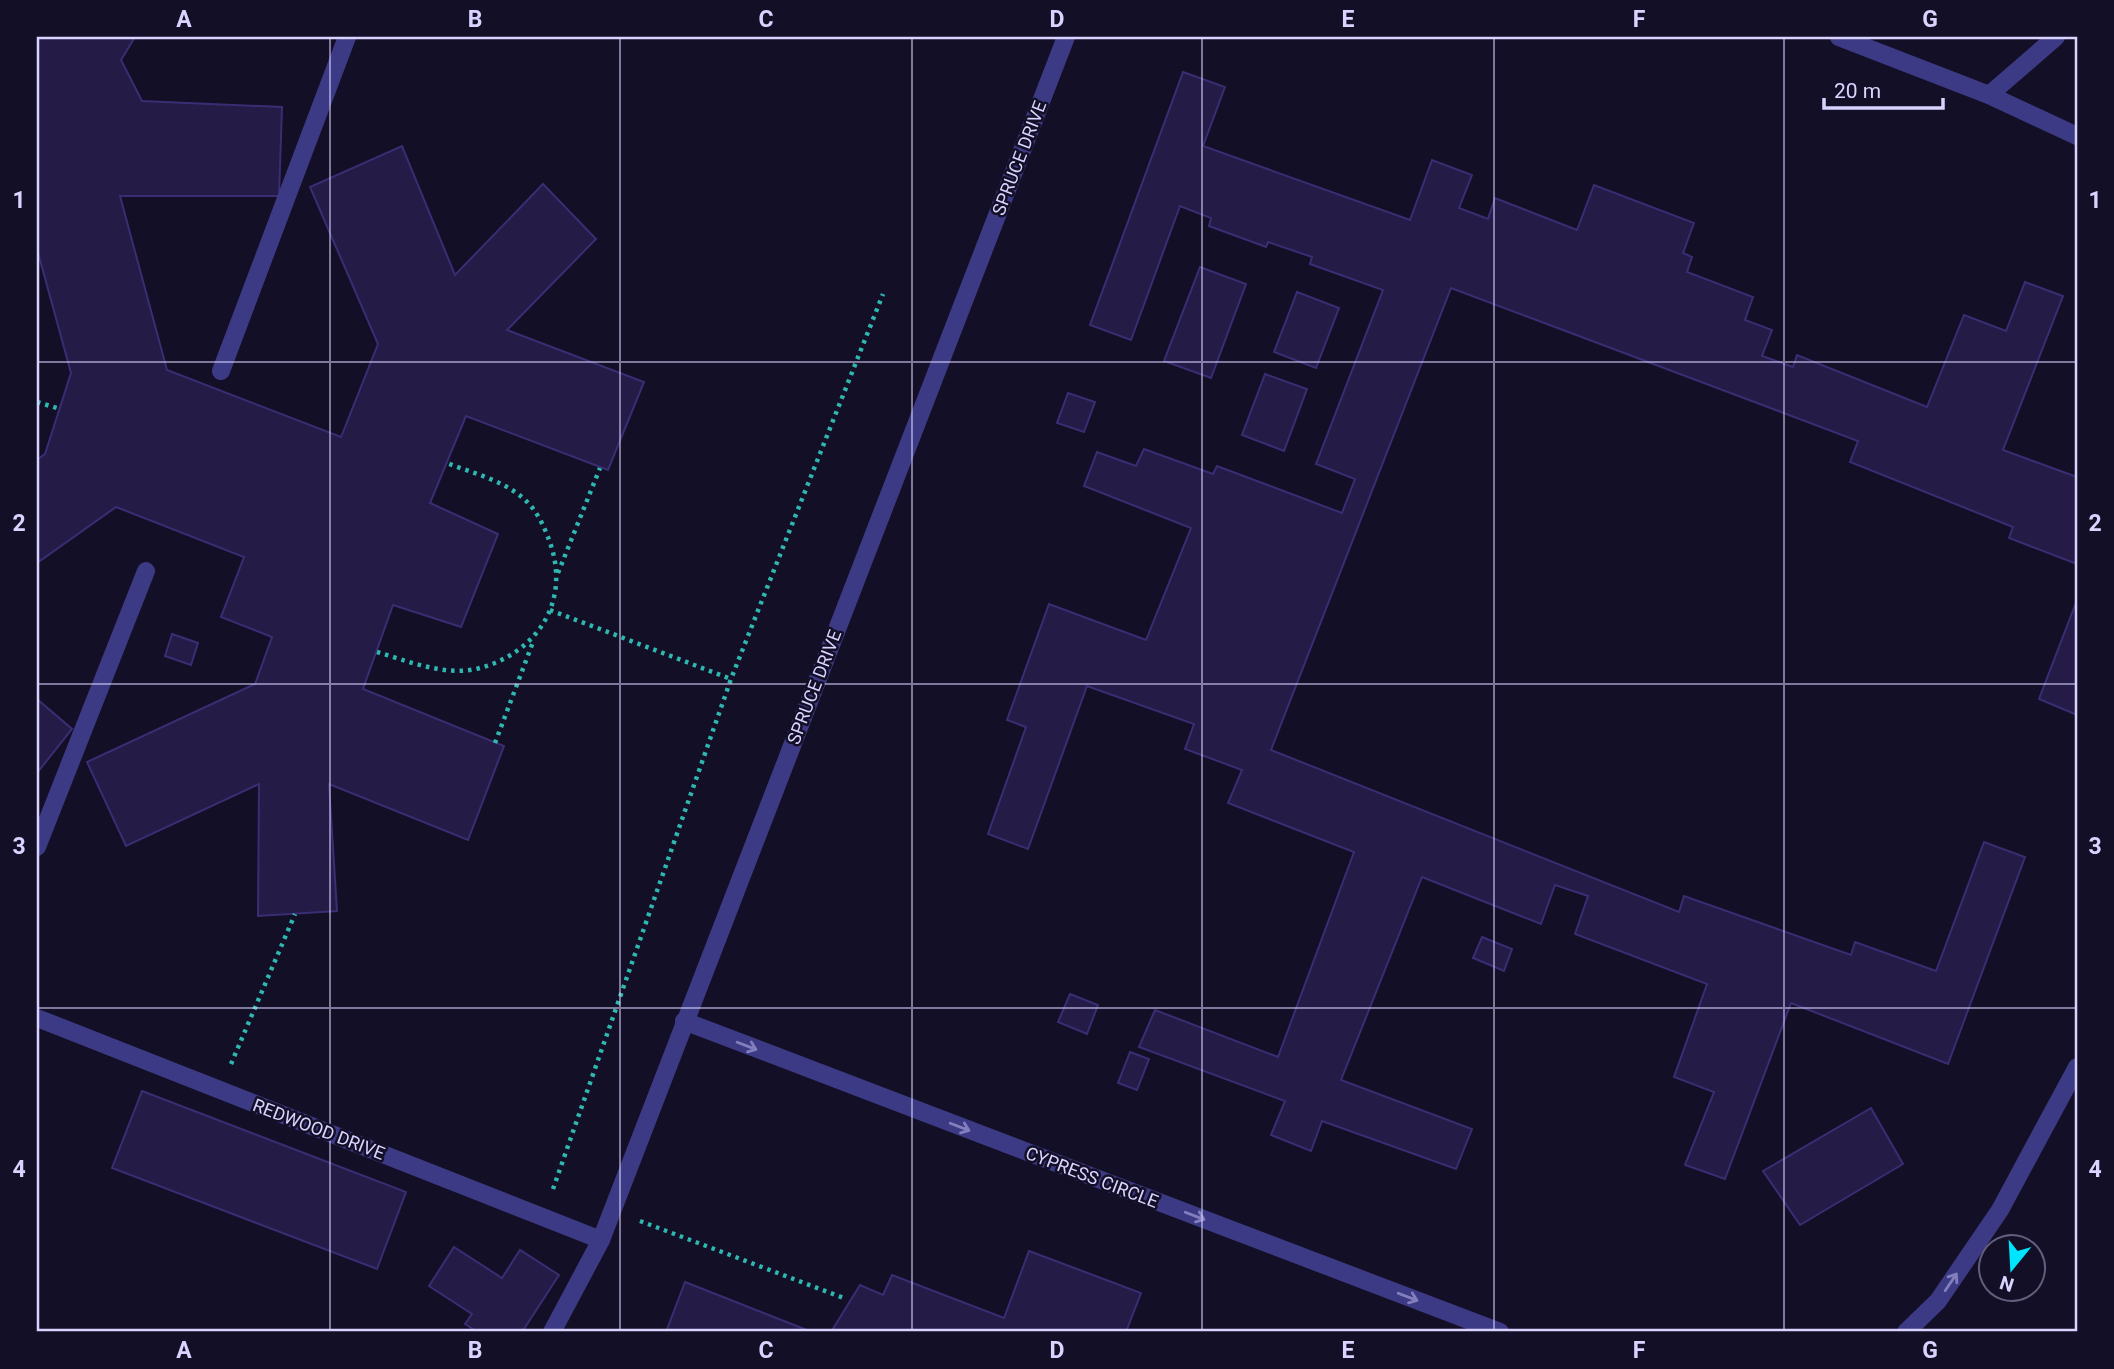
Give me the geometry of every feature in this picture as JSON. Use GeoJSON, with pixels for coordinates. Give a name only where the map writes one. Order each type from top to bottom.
{"type":"FeatureCollection","features":[{"type":"Feature","properties":{"kind":"street"},"geometry":{"type":"LineString","coordinates":[[221,371],[347,37]]}},
{"type":"Feature","properties":{"kind":"street","name":"SPRUCE DRIVE"},"geometry":{"type":"LineString","coordinates":[[552,1332],[601,1240],[1066,37]]}},
{"type":"Feature","properties":{"kind":"street"},"geometry":{"type":"LineString","coordinates":[[1839,37],[1989,95],[2077,136]]}},
{"type":"Feature","properties":{"kind":"street"},"geometry":{"type":"LineString","coordinates":[[1989,95],[2056,37]]}},
{"type":"Feature","properties":{"kind":"street"},"geometry":{"type":"LineString","coordinates":[[37,847],[146,571]]}},
{"type":"Feature","properties":{"kind":"street","name":"REDWOOD DRIVE"},"geometry":{"type":"LineString","coordinates":[[37,1018],[601,1240]]}},
{"type":"Feature","properties":{"kind":"street","name":"CYPRESS CIRCLE"},"geometry":{"type":"LineString","coordinates":[[684,1021],[1500,1332]]}},
{"type":"Feature","properties":{"kind":"street"},"geometry":{"type":"LineString","coordinates":[[1906,1332],[1938,1301],[2000,1210],[2077,1067]]}},
{"type":"Feature","properties":{"kind":"path"},"geometry":{"type":"LineString","coordinates":[[553,1190],[731,679],[883,294]]}},
{"type":"Feature","properties":{"kind":"path"},"geometry":{"type":"LineString","coordinates":[[37,402],[60,409]]}},
{"type":"Feature","properties":{"kind":"path"},"geometry":{"type":"LineString","coordinates":[[377,652],[450,671],[463,670],[504,658],[531,642],[550,610],[558,561],[544,527],[525,499],[497,482],[447,463]]}},
{"type":"Feature","properties":{"kind":"path"},"geometry":{"type":"LineString","coordinates":[[557,577],[600,468]]}},
{"type":"Feature","properties":{"kind":"path"},"geometry":{"type":"LineString","coordinates":[[550,610],[731,679]]}},
{"type":"Feature","properties":{"kind":"path"},"geometry":{"type":"LineString","coordinates":[[495,743],[535,636]]}},
{"type":"Feature","properties":{"kind":"path"},"geometry":{"type":"LineString","coordinates":[[229,1068],[295,914]]}},
{"type":"Feature","properties":{"kind":"path"},"geometry":{"type":"LineString","coordinates":[[540,1185],[565,1195]]}},
{"type":"Feature","properties":{"kind":"path"},"geometry":{"type":"LineString","coordinates":[[611,1211],[844,1298]]}},
{"type":"Feature","properties":{"kind":"building"},"geometry":{"type":"Polygon","coordinates":[[[37,37],[135,37],[121,60],[142,101],[282,107],[279,196],[120,196],[167,370],[341,437],[378,344],[310,187],[402,146],[455,275],[543,184],[596,239],[507,330],[644,382],[608,470],[466,416],[430,503],[498,534],[461,627],[393,605],[363,689],[504,746],[468,840],[329,784],[337,911],[258,916],[259,784],[126,846],[87,762],[255,684],[272,637],[221,617],[244,557],[116,507],[37,563],[37,460],[45,454],[71,373],[37,249],[37,37]]]}},
{"type":"Feature","properties":{"kind":"building"},"geometry":{"type":"Polygon","coordinates":[[[1183,72],[1225,87],[1203,146],[1410,220],[1432,160],[1472,175],[1459,208],[1488,219],[1495,198],[1577,230],[1594,185],[1694,223],[1683,253],[1692,257],[1687,272],[1753,297],[1745,320],[1772,330],[1762,356],[1793,367],[1797,355],[1927,407],[1964,315],[2006,331],[2025,282],[2063,296],[2003,450],[2077,477],[2077,564],[2009,538],[2013,527],[1850,462],[1858,441],[1451,288],[1271,750],[1679,912],[1684,896],[1851,955],[1855,942],[1936,971],[1984,842],[2025,857],[1948,1064],[1791,1003],[1725,1179],[1685,1165],[1714,1092],[1674,1077],[1707,984],[1575,934],[1588,896],[1555,885],[1541,924],[1422,877],[1341,1080],[1472,1129],[1456,1169],[1322,1121],[1311,1151],[1271,1135],[1285,1101],[1139,1047],[1155,1010],[1278,1057],[1354,852],[1228,803],[1242,770],[1185,749],[1194,724],[1087,686],[1028,849],[988,834],[1026,727],[1007,720],[1049,604],[1146,640],[1191,528],[1084,486],[1097,452],[1136,466],[1144,449],[1213,474],[1217,466],[1342,513],[1355,479],[1316,464],[1383,290],[1310,264],[1312,257],[1268,242],[1266,247],[1209,226],[1211,218],[1180,206],[1131,340],[1090,325],[1183,72]]]}},
{"type":"Feature","properties":{"kind":"building"},"geometry":{"type":"Polygon","coordinates":[[[1200,267],[1246,284],[1211,378],[1164,361],[1200,267]]]}},
{"type":"Feature","properties":{"kind":"building"},"geometry":{"type":"Polygon","coordinates":[[[1297,292],[1339,308],[1316,368],[1274,352],[1297,292]]]}},
{"type":"Feature","properties":{"kind":"building"},"geometry":{"type":"Polygon","coordinates":[[[1265,374],[1307,389],[1284,451],[1242,435],[1265,374]]]}},
{"type":"Feature","properties":{"kind":"building"},"geometry":{"type":"Polygon","coordinates":[[[1068,393],[1095,402],[1084,432],[1057,423],[1068,393]]]}},
{"type":"Feature","properties":{"kind":"building"},"geometry":{"type":"Polygon","coordinates":[[[2077,600],[2077,715],[2039,699],[2077,600]]]}},
{"type":"Feature","properties":{"kind":"building"},"geometry":{"type":"Polygon","coordinates":[[[172,634],[198,643],[191,665],[165,656],[172,634]]]}},
{"type":"Feature","properties":{"kind":"building"},"geometry":{"type":"Polygon","coordinates":[[[37,699],[72,729],[37,773],[37,699]]]}},
{"type":"Feature","properties":{"kind":"building"},"geometry":{"type":"Polygon","coordinates":[[[1482,937],[1512,949],[1504,971],[1473,958],[1482,937]]]}},
{"type":"Feature","properties":{"kind":"building"},"geometry":{"type":"Polygon","coordinates":[[[1070,994],[1098,1005],[1087,1034],[1058,1022],[1070,994]]]}},
{"type":"Feature","properties":{"kind":"building"},"geometry":{"type":"Polygon","coordinates":[[[1130,1052],[1149,1059],[1137,1090],[1118,1083],[1130,1052]]]}},
{"type":"Feature","properties":{"kind":"building"},"geometry":{"type":"Polygon","coordinates":[[[142,1091],[406,1192],[377,1269],[112,1168],[142,1091]]]}},
{"type":"Feature","properties":{"kind":"building"},"geometry":{"type":"Polygon","coordinates":[[[1871,1108],[1903,1164],[1800,1225],[1763,1171],[1871,1108]]]}},
{"type":"Feature","properties":{"kind":"building"},"geometry":{"type":"Polygon","coordinates":[[[454,1247],[502,1278],[520,1250],[559,1275],[522,1332],[478,1332],[465,1324],[472,1314],[429,1286],[454,1247]]]}},
{"type":"Feature","properties":{"kind":"building"},"geometry":{"type":"Polygon","coordinates":[[[1029,1251],[1141,1293],[1126,1332],[831,1332],[860,1285],[883,1295],[892,1275],[1004,1318],[1029,1251]]]}},
{"type":"Feature","properties":{"kind":"building"},"geometry":{"type":"Polygon","coordinates":[[[685,1282],[812,1332],[666,1332],[685,1282]]]}}]}
